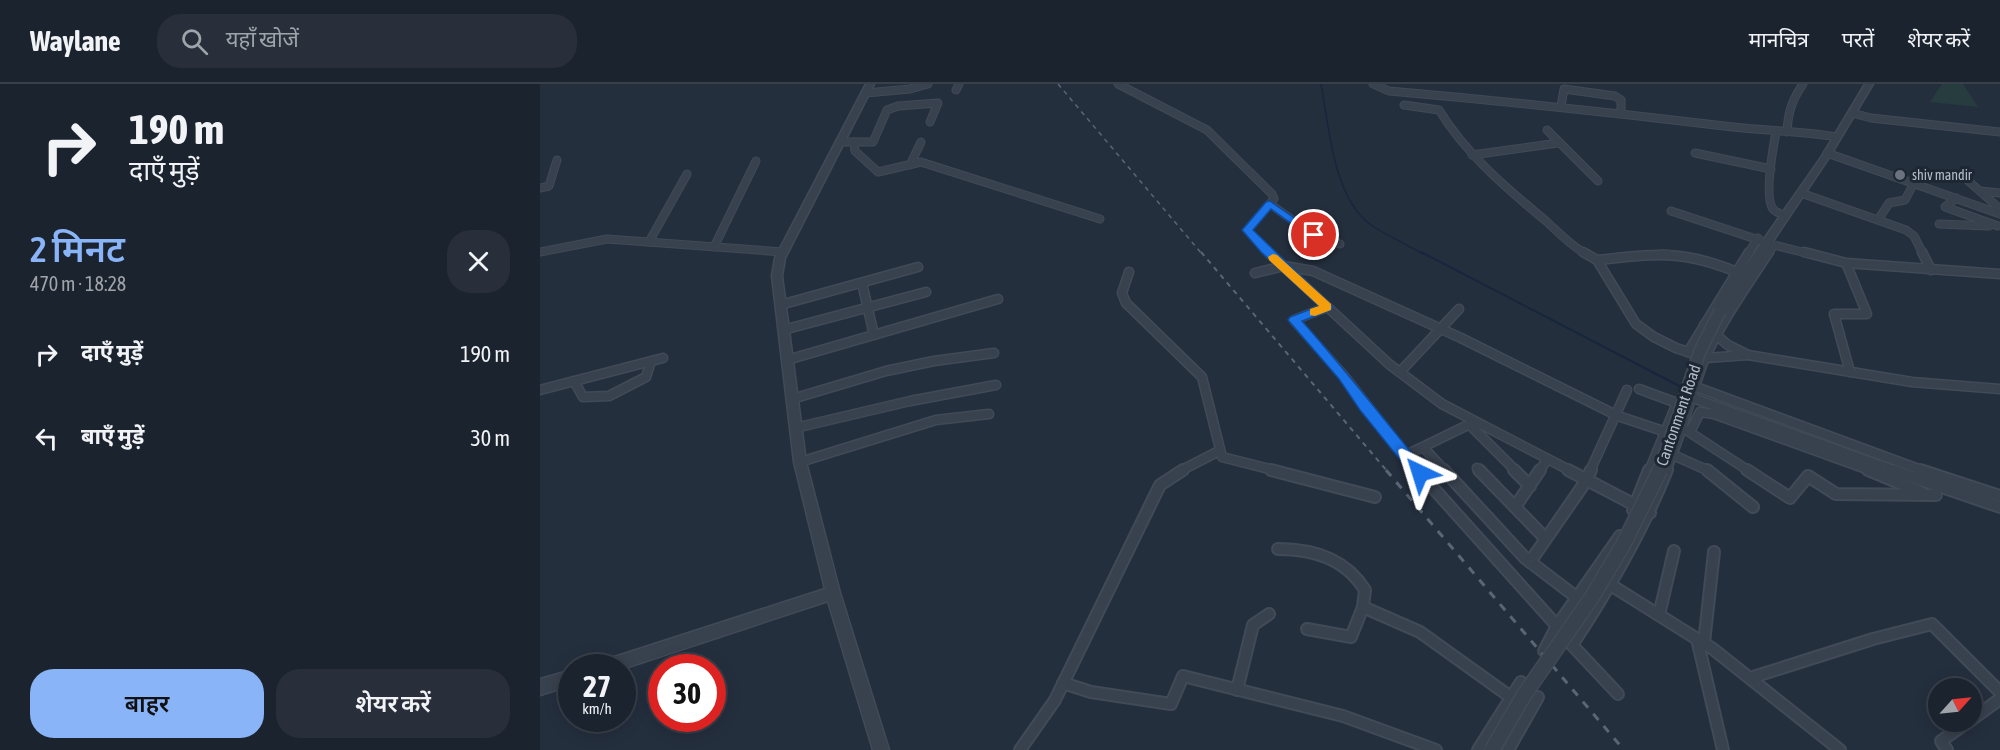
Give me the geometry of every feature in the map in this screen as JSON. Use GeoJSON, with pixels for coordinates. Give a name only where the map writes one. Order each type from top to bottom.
{"type":"FeatureCollection","features":[{"type":"Feature","properties":{"kind":"street"},"geometry":{"type":"LineString","coordinates":[[880,750],[833,593],[800,462],[777,276],[783,252],[868,88],[928,84]]}},
{"type":"Feature","properties":{"kind":"street"},"geometry":{"type":"LineString","coordinates":[[1118,84],[1207,130],[1272,194],[1272,202],[1247,230],[1327,307],[1400,372],[1442,404],[1472,423],[1650,513]]}},
{"type":"Feature","properties":{"kind":"street"},"geometry":{"type":"LineString","coordinates":[[1373,84],[1389,91],[1561,106],[1776,132],[1815,133],[1837,137]]}},
{"type":"Feature","properties":{"kind":"street"},"geometry":{"type":"LineString","coordinates":[[1787,132],[1788,113],[1793,99],[1803,84]]}},
{"type":"Feature","properties":{"kind":"street","name":"Cantonment Road"},"geometry":{"type":"LineString","coordinates":[[1492,750],[1524,695],[1592,597],[1623,545],[1661,467],[1700,351],[1720,310],[1786,216],[1869,84]]}},
{"type":"Feature","properties":{"kind":"street"},"geometry":{"type":"LineString","coordinates":[[1561,106],[1564,89],[1615,96],[1621,100],[1621,113]]}},
{"type":"Feature","properties":{"kind":"street"},"geometry":{"type":"LineString","coordinates":[[840,142],[873,142],[888,110],[898,106],[938,103],[930,122]]}},
{"type":"Feature","properties":{"kind":"street"},"geometry":{"type":"LineString","coordinates":[[1404,105],[1439,110],[1455,136],[1472,155],[1531,209],[1582,252],[1597,261],[1636,324],[1654,337],[1706,358],[1748,355],[1912,382],[2000,389]]}},
{"type":"Feature","properties":{"kind":"street"},"geometry":{"type":"LineString","coordinates":[[1852,113],[1871,118],[2000,132]]}},
{"type":"Feature","properties":{"kind":"street"},"geometry":{"type":"LineString","coordinates":[[1547,130],[1598,181]]}},
{"type":"Feature","properties":{"kind":"street"},"geometry":{"type":"LineString","coordinates":[[1776,132],[1771,169],[1772,206],[1774,211],[1786,216]]}},
{"type":"Feature","properties":{"kind":"street"},"geometry":{"type":"LineString","coordinates":[[854,142],[855,151],[878,172],[921,162],[1100,219]]}},
{"type":"Feature","properties":{"kind":"street"},"geometry":{"type":"LineString","coordinates":[[910,165],[921,142]]}},
{"type":"Feature","properties":{"kind":"street"},"geometry":{"type":"LineString","coordinates":[[1472,155],[1558,143]]}},
{"type":"Feature","properties":{"kind":"street"},"geometry":{"type":"LineString","coordinates":[[1695,153],[1771,169]]}},
{"type":"Feature","properties":{"kind":"street"},"geometry":{"type":"LineString","coordinates":[[1827,153],[2000,214]]}},
{"type":"Feature","properties":{"kind":"street"},"geometry":{"type":"LineString","coordinates":[[540,188],[549,186],[557,160]]}},
{"type":"Feature","properties":{"kind":"street"},"geometry":{"type":"LineString","coordinates":[[714,247],[756,161]]}},
{"type":"Feature","properties":{"kind":"street"},"geometry":{"type":"LineString","coordinates":[[649,242],[687,174]]}},
{"type":"Feature","properties":{"kind":"street"},"geometry":{"type":"LineString","coordinates":[[1965,178],[2000,209]]}},
{"type":"Feature","properties":{"kind":"street"},"geometry":{"type":"LineString","coordinates":[[1878,220],[1889,203],[1905,200],[1914,183]]}},
{"type":"Feature","properties":{"kind":"street"},"geometry":{"type":"LineString","coordinates":[[1980,191],[2000,194]]}},
{"type":"Feature","properties":{"kind":"street"},"geometry":{"type":"LineString","coordinates":[[1801,193],[1906,230],[1914,236],[1931,270]]}},
{"type":"Feature","properties":{"kind":"street"},"geometry":{"type":"LineString","coordinates":[[1945,207],[1956,198]]}},
{"type":"Feature","properties":{"kind":"street"},"geometry":{"type":"LineString","coordinates":[[1272,202],[1314,235],[1341,244]]}},
{"type":"Feature","properties":{"kind":"street"},"geometry":{"type":"LineString","coordinates":[[1945,207],[1957,225]]}},
{"type":"Feature","properties":{"kind":"street"},"geometry":{"type":"LineString","coordinates":[[1945,207],[1999,226]]}},
{"type":"Feature","properties":{"kind":"street"},"geometry":{"type":"LineString","coordinates":[[1671,211],[1766,242],[1846,263],[2000,274]]}},
{"type":"Feature","properties":{"kind":"street"},"geometry":{"type":"LineString","coordinates":[[1939,224],[1999,226]]}},
{"type":"Feature","properties":{"kind":"street"},"geometry":{"type":"LineString","coordinates":[[540,252],[607,239],[783,252]]}},
{"type":"Feature","properties":{"kind":"street"},"geometry":{"type":"LineString","coordinates":[[1688,352],[1737,272],[1766,242]]}},
{"type":"Feature","properties":{"kind":"street"},"geometry":{"type":"LineString","coordinates":[[1618,694],[1572,645],[1595,611],[1650,513],[1684,432],[1694,392],[1706,358],[1766,242]]}},
{"type":"Feature","properties":{"kind":"street"},"geometry":{"type":"LineString","coordinates":[[1597,261],[1653,255],[1684,255],[1701,258],[1737,272]]}},
{"type":"Feature","properties":{"kind":"street"},"geometry":{"type":"LineString","coordinates":[[1846,263],[1868,314],[1834,314],[1850,372]]}},
{"type":"Feature","properties":{"kind":"street"},"geometry":{"type":"LineString","coordinates":[[1255,273],[1281,264],[1294,265],[1313,272],[1440,328],[1615,415],[1665,432],[1684,432],[1790,498],[1808,476],[1836,494],[1930,494],[1714,414],[1700,412],[1684,432]]}},
{"type":"Feature","properties":{"kind":"street"},"geometry":{"type":"LineString","coordinates":[[780,305],[918,267]]}},
{"type":"Feature","properties":{"kind":"street"},"geometry":{"type":"LineString","coordinates":[[1130,272],[1122,293],[1126,303],[1202,377],[1222,457],[1375,497]]}},
{"type":"Feature","properties":{"kind":"street"},"geometry":{"type":"LineString","coordinates":[[862,283],[874,335]]}},
{"type":"Feature","properties":{"kind":"street"},"geometry":{"type":"LineString","coordinates":[[783,330],[926,292]]}},
{"type":"Feature","properties":{"kind":"street"},"geometry":{"type":"LineString","coordinates":[[787,360],[998,299]]}},
{"type":"Feature","properties":{"kind":"street"},"geometry":{"type":"LineString","coordinates":[[1327,307],[1294,320],[1344,376],[1404,456],[1557,626]]}},
{"type":"Feature","properties":{"kind":"street"},"geometry":{"type":"LineString","coordinates":[[1400,372],[1459,309]]}},
{"type":"Feature","properties":{"kind":"street"},"geometry":{"type":"LineString","coordinates":[[1704,325],[1732,347],[1748,355]]}},
{"type":"Feature","properties":{"kind":"street"},"geometry":{"type":"LineString","coordinates":[[792,399],[886,371],[934,361],[994,353]]}},
{"type":"Feature","properties":{"kind":"street"},"geometry":{"type":"LineString","coordinates":[[540,390],[663,358]]}},
{"type":"Feature","properties":{"kind":"street"},"geometry":{"type":"LineString","coordinates":[[574,381],[583,397],[609,396],[646,377],[651,361]]}},
{"type":"Feature","properties":{"kind":"street"},"geometry":{"type":"LineString","coordinates":[[795,428],[910,401],[996,386]]}},
{"type":"Feature","properties":{"kind":"street"},"geometry":{"type":"LineString","coordinates":[[1544,651],[1557,626],[1619,539],[1677,403],[1639,389]]}},
{"type":"Feature","properties":{"kind":"street"},"geometry":{"type":"LineString","coordinates":[[1530,562],[1586,481],[1627,390]]}},
{"type":"Feature","properties":{"kind":"street"},"geometry":{"type":"LineString","coordinates":[[1694,392],[2000,496]]}},
{"type":"Feature","properties":{"kind":"street"},"geometry":{"type":"LineString","coordinates":[[1694,392],[1964,496],[2000,507]]}},
{"type":"Feature","properties":{"kind":"street"},"geometry":{"type":"LineString","coordinates":[[800,462],[936,420],[989,414]]}},
{"type":"Feature","properties":{"kind":"street"},"geometry":{"type":"LineString","coordinates":[[1404,456],[1472,423]]}},
{"type":"Feature","properties":{"kind":"street"},"geometry":{"type":"LineString","coordinates":[[1472,423],[1530,486]]}},
{"type":"Feature","properties":{"kind":"street"},"geometry":{"type":"LineString","coordinates":[[1424,447],[1530,562],[1595,611]]}},
{"type":"Feature","properties":{"kind":"street"},"geometry":{"type":"LineString","coordinates":[[1020,750],[1055,700],[1160,485],[1171,476],[1219,452]]}},
{"type":"Feature","properties":{"kind":"street"},"geometry":{"type":"LineString","coordinates":[[1673,455],[1707,470],[1753,507]]}},
{"type":"Feature","properties":{"kind":"street"},"geometry":{"type":"LineString","coordinates":[[1515,507],[1548,460]]}},
{"type":"Feature","properties":{"kind":"street"},"geometry":{"type":"LineString","coordinates":[[1477,468],[1545,538]]}},
{"type":"Feature","properties":{"kind":"street"},"geometry":{"type":"LineString","coordinates":[[1278,549],[1314,552],[1353,573],[1365,590],[1363,608],[1351,637],[1307,629]]}},
{"type":"Feature","properties":{"kind":"street"},"geometry":{"type":"LineString","coordinates":[[1659,615],[1674,550]]}},
{"type":"Feature","properties":{"kind":"street"},"geometry":{"type":"LineString","coordinates":[[1714,552],[1700,641],[1724,750]]}},
{"type":"Feature","properties":{"kind":"street"},"geometry":{"type":"LineString","coordinates":[[1593,574],[1700,641],[1840,750]]}},
{"type":"Feature","properties":{"kind":"street"},"geometry":{"type":"LineString","coordinates":[[636,657],[833,593]]}},
{"type":"Feature","properties":{"kind":"street"},"geometry":{"type":"LineString","coordinates":[[1363,608],[1420,632],[1512,698]]}},
{"type":"Feature","properties":{"kind":"street"},"geometry":{"type":"LineString","coordinates":[[1237,690],[1253,625],[1269,615]]}},
{"type":"Feature","properties":{"kind":"street"},"geometry":{"type":"LineString","coordinates":[[1750,678],[1873,639],[1932,624],[2000,692]]}},
{"type":"Feature","properties":{"kind":"street"},"geometry":{"type":"LineString","coordinates":[[1063,683],[1091,692],[1169,705],[1173,702],[1182,676],[1373,727],[1436,750]]}},
{"type":"Feature","properties":{"kind":"street"},"geometry":{"type":"LineString","coordinates":[[540,687],[558,681]]}},
{"type":"Feature","properties":{"kind":"street"},"geometry":{"type":"LineString","coordinates":[[1478,750],[1521,682]]}},
{"type":"Feature","properties":{"kind":"street"},"geometry":{"type":"LineString","coordinates":[[1508,750],[1538,697]]}},
{"type":"Feature","properties":{"kind":"street"},"geometry":{"type":"LineString","coordinates":[[1982,712],[2000,699]]}},
{"type":"Feature","properties":{"kind":"street"},"geometry":{"type":"LineString","coordinates":[[1947,750],[1941,741],[1954,732]]}},
{"type":"Feature","properties":{"kind":"green space"},"geometry":{"type":"Polygon","coordinates":[[[1942,84],[1963,84],[1978,107],[1930,102],[1942,84]]]}},
{"type":"Feature","properties":{"kind":"waterway"},"geometry":{"type":"LineString","coordinates":[[1321,84],[1330,140],[1348,197],[1358,213],[1371,225],[1423,254]]}},
{"type":"Feature","properties":{"kind":"waterway"},"geometry":{"type":"LineString","coordinates":[[1421,252],[1685,389]]}},
{"type":"Feature","properties":{"kind":"waterway"},"geometry":{"type":"LineString","coordinates":[[1695,393],[1774,423]]}},
{"type":"Feature","properties":{"kind":"railway"},"geometry":{"type":"LineString","coordinates":[[1058,84],[1202,254]]}},
{"type":"Feature","properties":{"kind":"railway"},"geometry":{"type":"LineString","coordinates":[[1201,252],[1387,471]]}},
{"type":"Feature","properties":{"kind":"railway"},"geometry":{"type":"LineString","coordinates":[[1386,470],[1624,750]]}},
{"type":"Feature","properties":{"kind":"slow traffic"},"geometry":{"type":"LineString","coordinates":[[1273,257],[1327,307],[1315,312]]}},
{"type":"Feature","properties":{"kind":"place","name":"shiv mandir"},"geometry":{"type":"Point","coordinates":[1900,175]}},
{"type":"Feature","properties":{"kind":"route"},"geometry":{"type":"LineString","coordinates":[[1314,235],[1270,204],[1247,230],[1265,250],[1327,307],[1294,320],[1344,376],[1365,407],[1420,473]]}}]}
